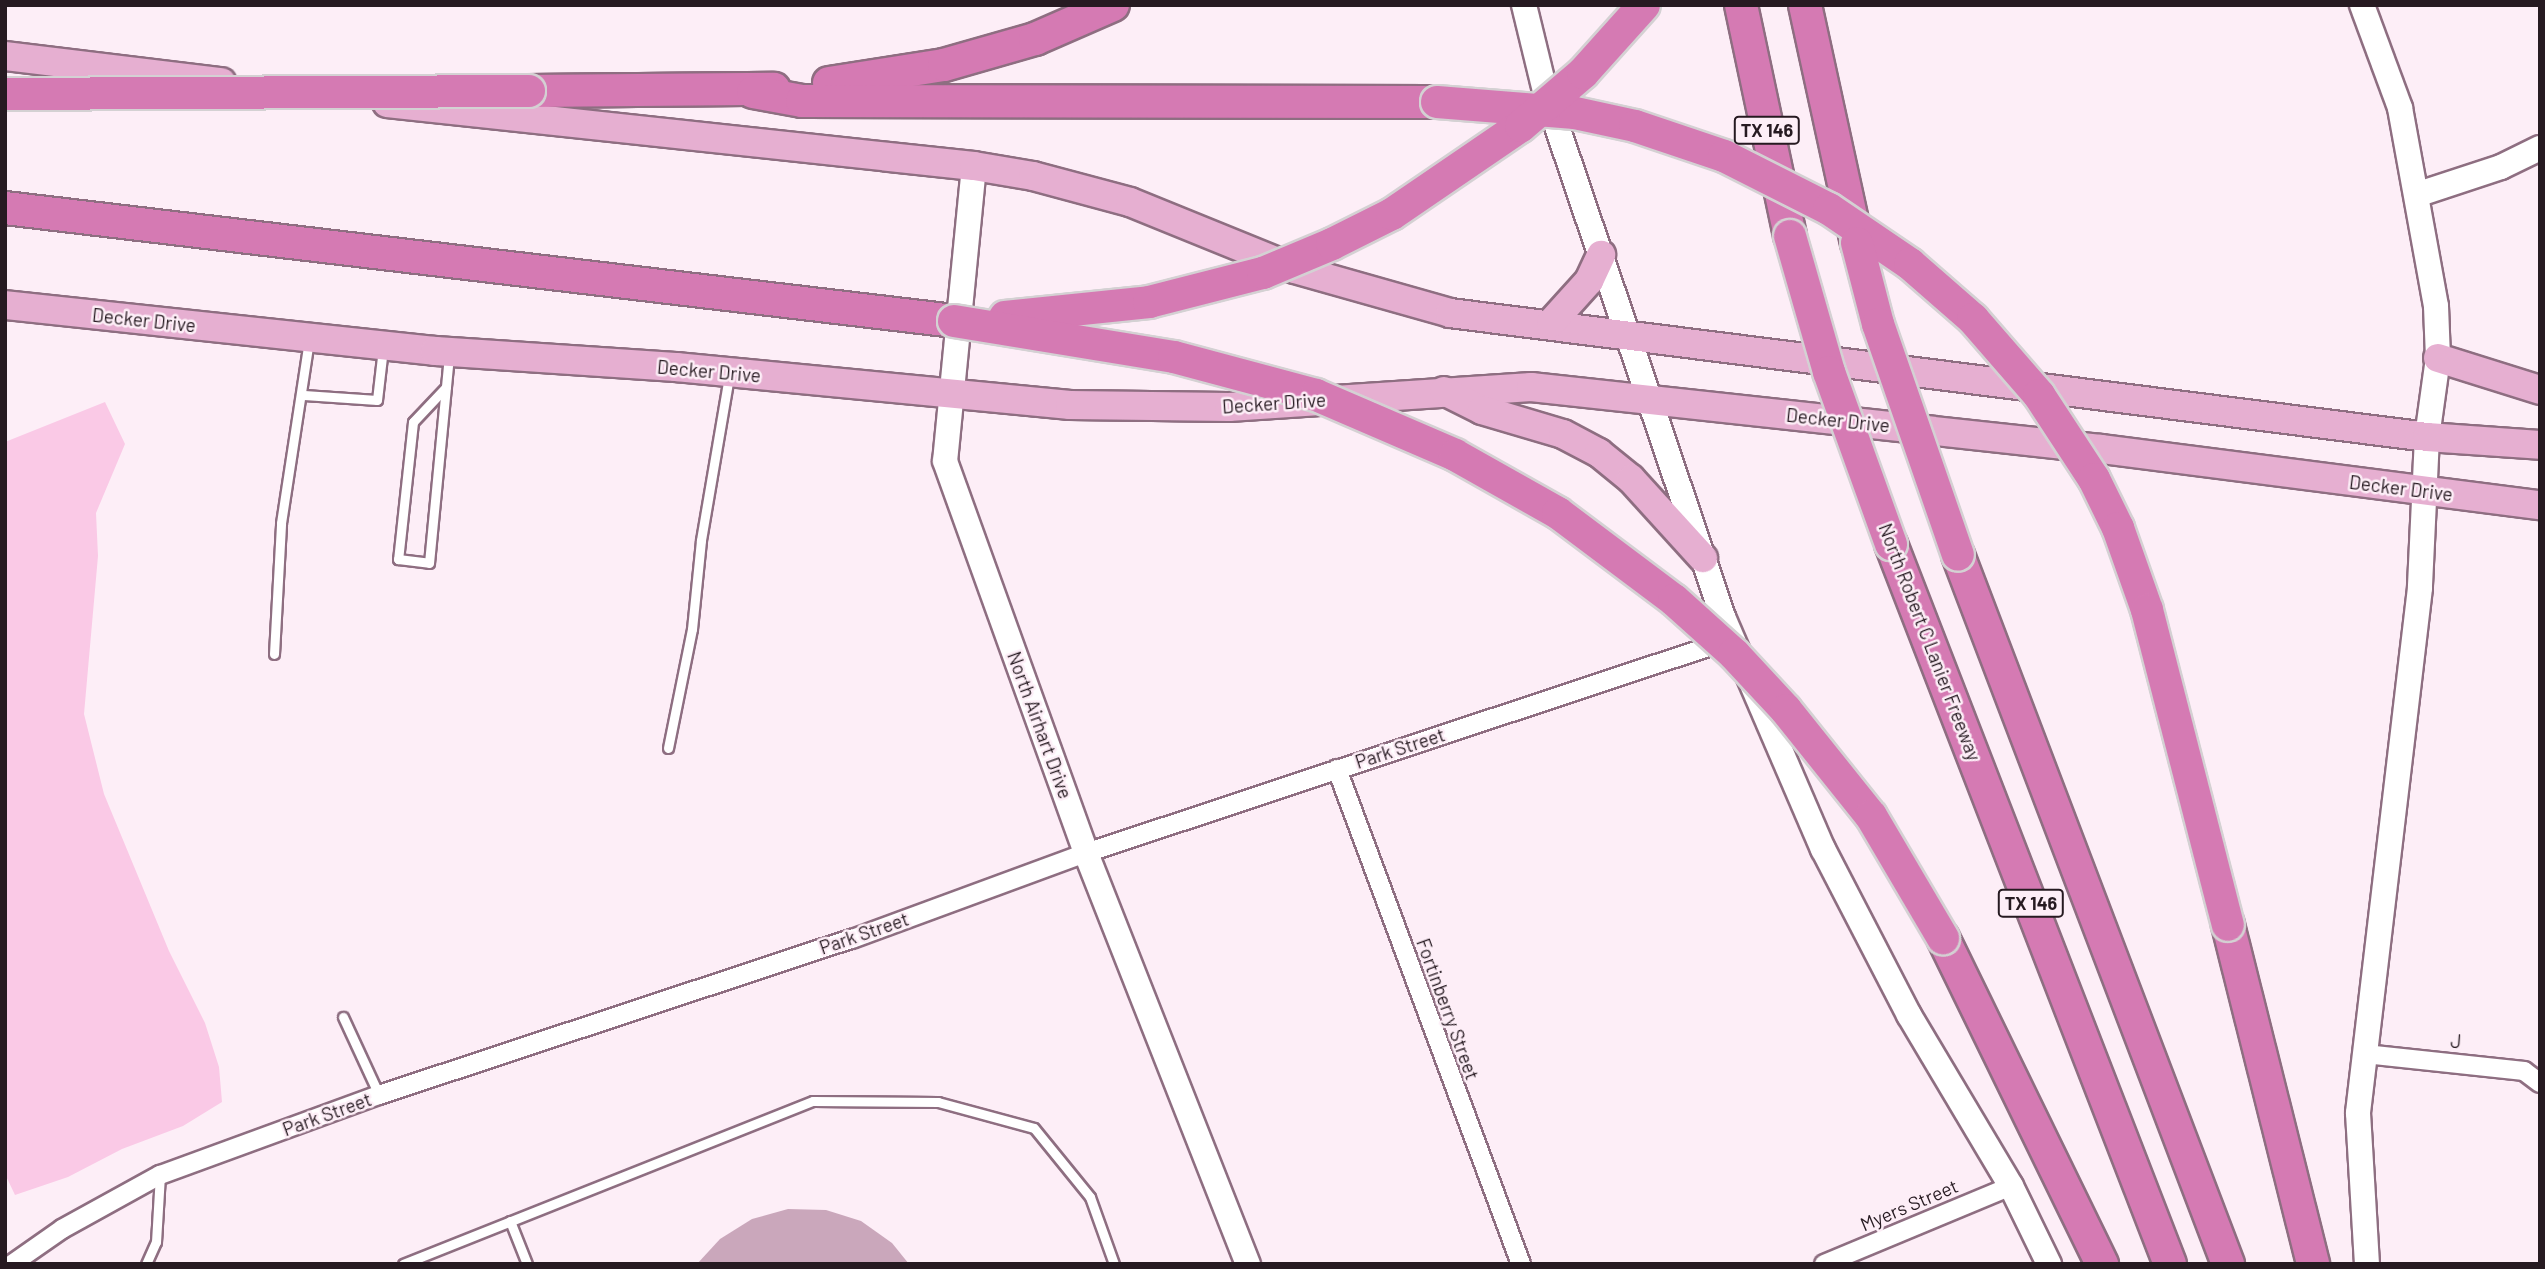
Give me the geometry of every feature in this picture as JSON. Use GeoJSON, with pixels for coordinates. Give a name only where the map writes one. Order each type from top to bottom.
{"type":"FeatureCollection","features":[{"type":"Feature","properties":{"kind":"highway"},"geometry":{"type":"LineString","coordinates":[[5,94],[753,92],[889,76],[944,65],[1035,38],[1113,5]]}},
{"type":"Feature","properties":{"kind":"highway"},"geometry":{"type":"LineString","coordinates":[[954,321],[1149,302],[1263,273],[1332,244],[1392,214],[1521,127],[1583,73],[1644,5]]}},
{"type":"Feature","properties":{"kind":"highway","name":"TX 146"},"geometry":{"type":"LineString","coordinates":[[1805,5],[1829,127],[1882,336],[1958,555],[2228,1264]]}},
{"type":"Feature","properties":{"kind":"highway"},"geometry":{"type":"LineString","coordinates":[[1826,5],[1829,127]]}},
{"type":"Feature","properties":{"kind":"highway","name":"North Robert C Lanier Freeway"},"geometry":{"type":"LineString","coordinates":[[1739,12],[1790,236],[1829,372],[1891,544],[2170,1264]]}},
{"type":"Feature","properties":{"kind":"highway"},"geometry":{"type":"LineString","coordinates":[[753,92],[802,100],[1508,104],[1635,126],[1724,156],[1790,186],[1891,250],[1973,319],[2039,395],[2094,479],[2118,528],[2147,610],[2313,1264]]}},
{"type":"Feature","properties":{"kind":"highway"},"geometry":{"type":"LineString","coordinates":[[5,208],[954,321],[1174,357],[1316,395],[1455,455],[1558,513],[1674,600],[1778,701],[1871,816],[1943,938],[2102,1264]]}},
{"type":"Feature","properties":{"kind":"highway"},"geometry":{"type":"LineString","coordinates":[[5,219],[112,220]]}},
{"type":"Feature","properties":{"kind":"main road"},"geometry":{"type":"LineString","coordinates":[[1524,5],[1545,91],[1648,399],[1733,638],[1823,849],[1909,1014],[2011,1185],[2049,1264]]}},
{"type":"Feature","properties":{"kind":"main road"},"geometry":{"type":"LineString","coordinates":[[2362,5],[2400,108],[2418,194],[2436,306],[2438,358],[2427,437],[2420,588],[2365,1054],[2358,1164],[2367,1264]]}},
{"type":"Feature","properties":{"kind":"main road"},"geometry":{"type":"LineString","coordinates":[[5,56],[441,110],[974,166],[1130,202],[1295,269],[1450,313],[1627,332],[2427,437],[2540,445]]}},
{"type":"Feature","properties":{"kind":"main road"},"geometry":{"type":"LineString","coordinates":[[2418,194],[2501,167],[2540,148]]}},
{"type":"Feature","properties":{"kind":"main road","name":"North Airhart Drive"},"geometry":{"type":"LineString","coordinates":[[974,166],[945,461],[1086,853],[1248,1264]]}},
{"type":"Feature","properties":{"kind":"main road"},"geometry":{"type":"LineString","coordinates":[[1550,323],[1588,281],[1601,255]]}},
{"type":"Feature","properties":{"kind":"main road","name":"Decker Drive"},"geometry":{"type":"LineString","coordinates":[[5,304],[383,346],[1149,408],[1531,387],[2540,505]]}},
{"type":"Feature","properties":{"kind":"main road"},"geometry":{"type":"LineString","coordinates":[[2438,358],[2540,390]]}},
{"type":"Feature","properties":{"kind":"main road"},"geometry":{"type":"LineString","coordinates":[[1442,390],[1482,410],[1563,435],[1599,453],[1631,479],[1703,558]]}},
{"type":"Feature","properties":{"kind":"street","name":"Park Street"},"geometry":{"type":"LineString","coordinates":[[12,1264],[62,1229],[160,1175],[379,1095],[852,939],[1086,853],[1733,638]]}},
{"type":"Feature","properties":{"kind":"street","name":"Fortinberry Street"},"geometry":{"type":"LineString","coordinates":[[1337,769],[1521,1264]]}},
{"type":"Feature","properties":{"kind":"street","name":"J"},"geometry":{"type":"LineString","coordinates":[[2365,1054],[2524,1070],[2540,1083]]}},
{"type":"Feature","properties":{"kind":"street","name":"Myers Street"},"geometry":{"type":"LineString","coordinates":[[1824,1264],[2011,1185]]}},
{"type":"Feature","properties":{"kind":"lane"},"geometry":{"type":"LineString","coordinates":[[274,654],[281,523],[304,395],[309,338]]}},
{"type":"Feature","properties":{"kind":"lane"},"geometry":{"type":"LineString","coordinates":[[304,395],[377,400],[383,346]]}},
{"type":"Feature","properties":{"kind":"lane"},"geometry":{"type":"LineString","coordinates":[[446,387],[413,422],[398,559],[429,563],[446,387],[449,352]]}},
{"type":"Feature","properties":{"kind":"lane"},"geometry":{"type":"LineString","coordinates":[[668,748],[692,629],[701,540],[730,373]]}},
{"type":"Feature","properties":{"kind":"lane"},"geometry":{"type":"LineString","coordinates":[[343,1017],[379,1095]]}},
{"type":"Feature","properties":{"kind":"lane"},"geometry":{"type":"LineString","coordinates":[[403,1264],[813,1101],[938,1101],[1034,1128],[1090,1197],[1114,1264]]}},
{"type":"Feature","properties":{"kind":"lane"},"geometry":{"type":"LineString","coordinates":[[146,1264],[156,1242],[160,1175]]}},
{"type":"Feature","properties":{"kind":"lane"},"geometry":{"type":"LineString","coordinates":[[510,1221],[527,1264]]}},
{"type":"Feature","properties":{"kind":"shaded area"},"geometry":{"type":"Polygon","coordinates":[[[105,402],[125,444],[96,513],[98,556],[84,714],[104,794],[169,951],[205,1023],[219,1067],[222,1102],[183,1126],[122,1149],[68,1177],[15,1195],[5,1174],[5,442],[105,402]]]}},
{"type":"Feature","properties":{"kind":"building"},"geometry":{"type":"Polygon","coordinates":[[[788,1209],[826,1210],[861,1221],[892,1243],[909,1264],[697,1264],[720,1239],[752,1219],[788,1209]]]}}]}
